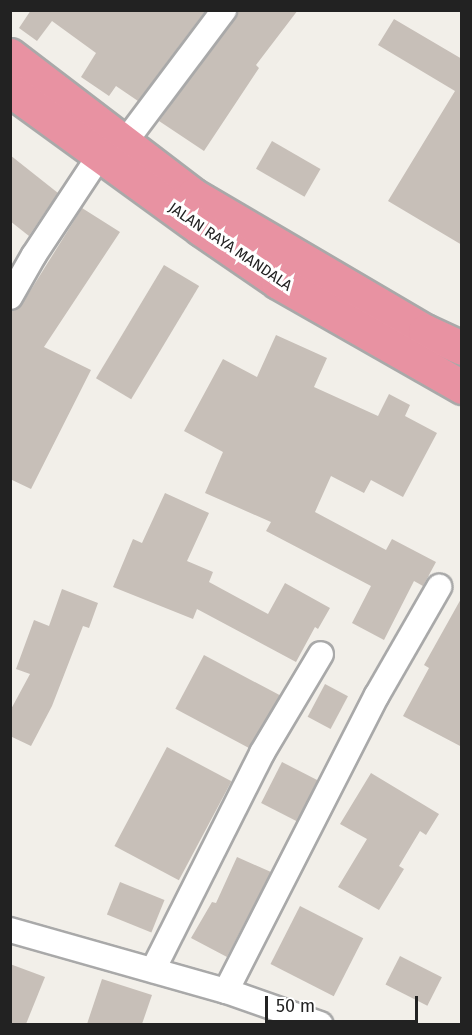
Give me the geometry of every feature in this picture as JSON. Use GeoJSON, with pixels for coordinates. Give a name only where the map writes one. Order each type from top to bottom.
{"type":"FeatureCollection","features":[{"type":"Feature","properties":{"kind":"highway","name":"JALAN RAYA MANDALA"},"geometry":{"type":"LineString","coordinates":[[10,55],[112,148],[278,282],[459,379]]}},
{"type":"Feature","properties":{"kind":"highway","name":"JALAN RAYA MANDALA"},"geometry":{"type":"LineString","coordinates":[[10,90],[425,331],[462,348]]}},
{"type":"Feature","properties":{"kind":"street"},"geometry":{"type":"LineString","coordinates":[[10,297],[34,255],[112,148],[224,10]]}},
{"type":"Feature","properties":{"kind":"street"},"geometry":{"type":"LineString","coordinates":[[226,991],[377,694],[439,587]]}},
{"type":"Feature","properties":{"kind":"street"},"geometry":{"type":"LineString","coordinates":[[153,970],[262,753],[321,654]]}},
{"type":"Feature","properties":{"kind":"street"},"geometry":{"type":"LineString","coordinates":[[10,930],[226,991],[320,1024]]}},
{"type":"Feature","properties":{"kind":"building"},"geometry":{"type":"Polygon","coordinates":[[[31,10],[206,10],[138,101],[116,86],[109,96],[81,77],[96,53],[52,21],[37,41],[19,28],[31,10]]]}},
{"type":"Feature","properties":{"kind":"building"},"geometry":{"type":"Polygon","coordinates":[[[239,10],[298,10],[256,65],[259,68],[204,151],[159,121],[239,10]]]}},
{"type":"Feature","properties":{"kind":"building"},"geometry":{"type":"Polygon","coordinates":[[[394,19],[462,59],[462,245],[388,201],[455,91],[378,45],[394,19]]]}},
{"type":"Feature","properties":{"kind":"building"},"geometry":{"type":"Polygon","coordinates":[[[272,141],[320,169],[304,197],[256,169],[272,141]]]}},
{"type":"Feature","properties":{"kind":"building"},"geometry":{"type":"Polygon","coordinates":[[[10,155],[58,193],[29,236],[10,221],[10,155]]]}},
{"type":"Feature","properties":{"kind":"building"},"geometry":{"type":"Polygon","coordinates":[[[82,208],[120,232],[44,347],[91,370],[31,489],[10,479],[10,312],[22,304],[82,208]]]}},
{"type":"Feature","properties":{"kind":"building"},"geometry":{"type":"Polygon","coordinates":[[[164,265],[199,286],[131,399],[96,378],[164,265]]]}},
{"type":"Feature","properties":{"kind":"building"},"geometry":{"type":"Polygon","coordinates":[[[276,335],[327,358],[314,387],[378,416],[389,394],[410,405],[405,416],[437,433],[403,497],[371,480],[364,493],[331,476],[315,512],[386,550],[392,539],[436,562],[423,586],[414,581],[384,640],[352,623],[371,586],[266,531],[271,522],[205,493],[223,452],[184,431],[223,359],[257,377],[276,335]]]}},
{"type":"Feature","properties":{"kind":"building"},"geometry":{"type":"Polygon","coordinates":[[[165,493],[209,513],[187,561],[213,572],[209,582],[268,614],[285,583],[330,608],[318,629],[315,627],[296,662],[197,609],[193,619],[113,587],[133,539],[142,543],[165,493]]]}},
{"type":"Feature","properties":{"kind":"building"},"geometry":{"type":"Polygon","coordinates":[[[62,589],[98,603],[89,628],[83,626],[52,706],[31,746],[10,736],[10,711],[30,674],[16,669],[34,620],[49,626],[62,589]]]}},
{"type":"Feature","properties":{"kind":"building"},"geometry":{"type":"Polygon","coordinates":[[[462,597],[462,747],[403,716],[429,668],[424,665],[462,597]]]}},
{"type":"Feature","properties":{"kind":"building"},"geometry":{"type":"Polygon","coordinates":[[[204,655],[280,695],[251,749],[175,709],[204,655]]]}},
{"type":"Feature","properties":{"kind":"building"},"geometry":{"type":"Polygon","coordinates":[[[325,684],[348,696],[331,729],[308,717],[325,684]]]}},
{"type":"Feature","properties":{"kind":"building"},"geometry":{"type":"Polygon","coordinates":[[[167,747],[231,781],[179,880],[114,846],[167,747]]]}},
{"type":"Feature","properties":{"kind":"building"},"geometry":{"type":"Polygon","coordinates":[[[282,762],[318,780],[297,821],[261,803],[282,762]]]}},
{"type":"Feature","properties":{"kind":"building"},"geometry":{"type":"Polygon","coordinates":[[[371,773],[439,814],[426,835],[420,831],[399,866],[404,869],[379,910],[338,887],[367,839],[340,824],[371,773]]]}},
{"type":"Feature","properties":{"kind":"building"},"geometry":{"type":"Polygon","coordinates":[[[237,857],[271,872],[227,957],[191,938],[212,902],[216,903],[237,857]]]}},
{"type":"Feature","properties":{"kind":"building"},"geometry":{"type":"Polygon","coordinates":[[[120,882],[165,900],[151,932],[107,914],[120,882]]]}},
{"type":"Feature","properties":{"kind":"building"},"geometry":{"type":"Polygon","coordinates":[[[300,906],[363,938],[334,996],[270,964],[300,906]]]}},
{"type":"Feature","properties":{"kind":"building"},"geometry":{"type":"Polygon","coordinates":[[[400,956],[442,977],[427,1006],[385,985],[400,956]]]}},
{"type":"Feature","properties":{"kind":"building"},"geometry":{"type":"Polygon","coordinates":[[[10,964],[45,977],[26,1024],[10,1024],[10,964]]]}},
{"type":"Feature","properties":{"kind":"building"},"geometry":{"type":"Polygon","coordinates":[[[102,979],[152,995],[142,1024],[87,1024],[102,979]]]}}]}
